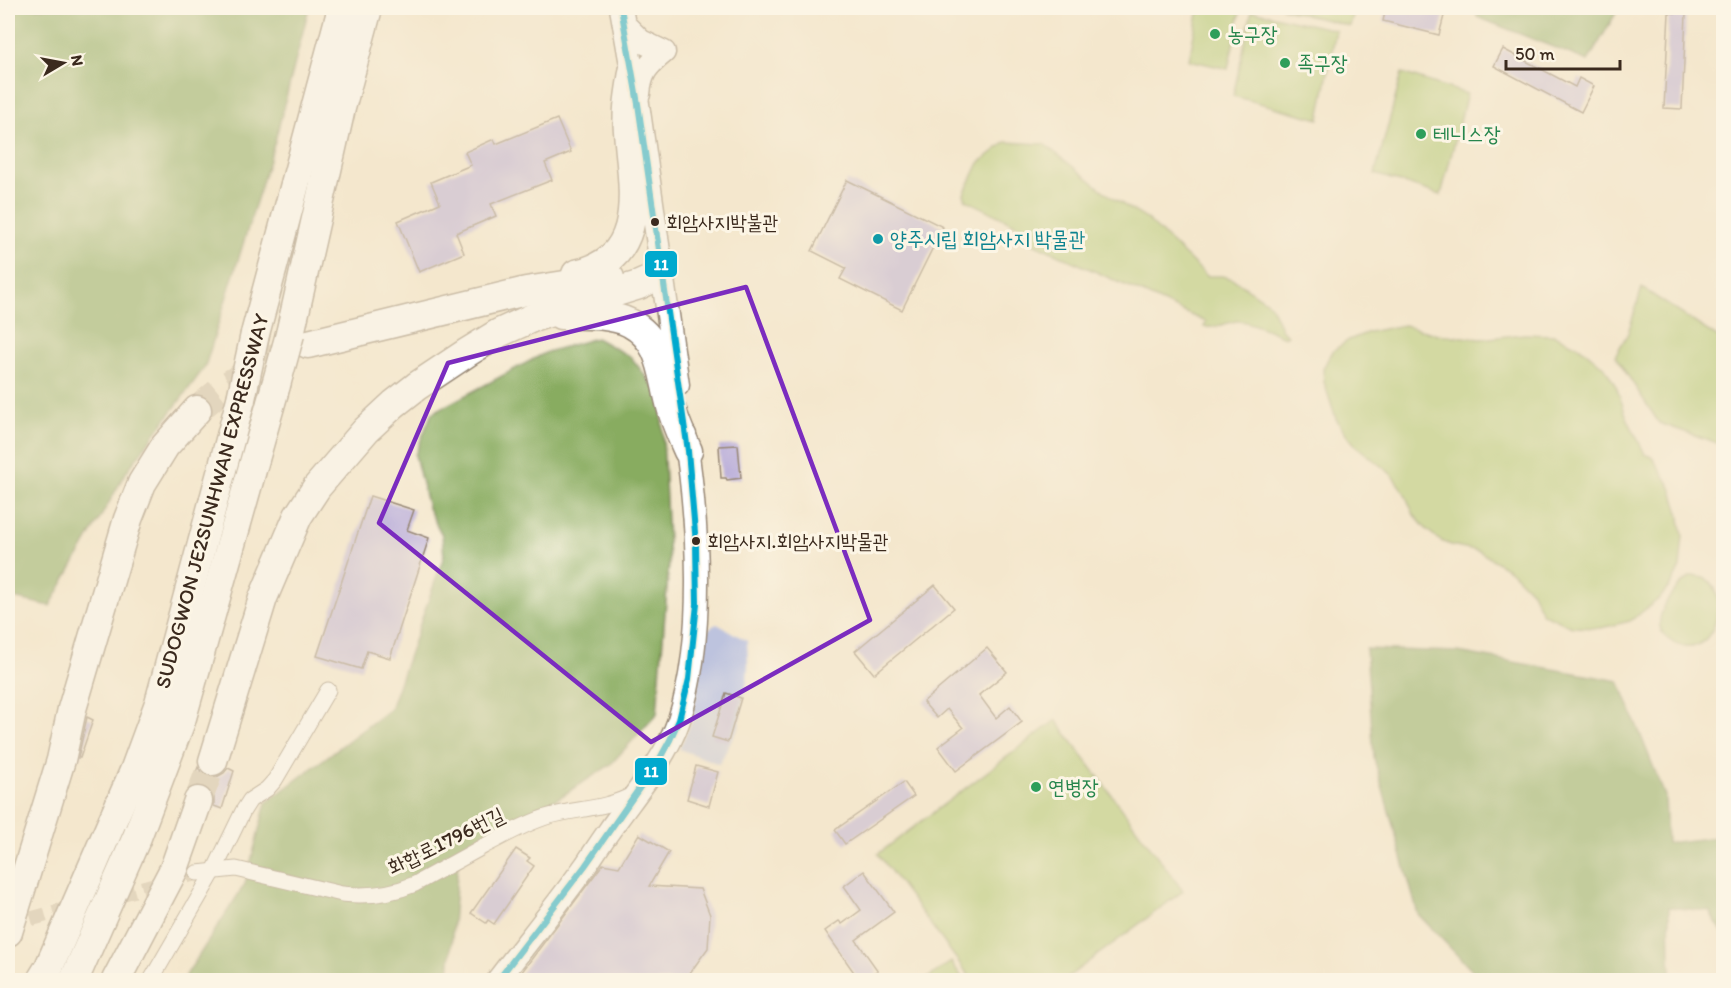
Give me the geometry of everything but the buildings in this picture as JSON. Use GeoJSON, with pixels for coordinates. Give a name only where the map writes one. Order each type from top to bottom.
{"type":"FeatureCollection","features":[{"type":"Feature","properties":{"kind":"highway","name":"SUDOGWON JE2SUNHWAN EXPRESSWAY"},"geometry":{"type":"LineString","coordinates":[[41,981],[134,771],[159,703],[241,399],[255,333],[342,8]]}},
{"type":"Feature","properties":{"kind":"highway","name":"SUDOGWON JE2SUNHWAN EXPRESSWAY"},"geometry":{"type":"LineString","coordinates":[[74,981],[137,837],[181,721],[276,384],[299,339],[340,108],[368,8]]}},
{"type":"Feature","properties":{"kind":"highway"},"geometry":{"type":"LineString","coordinates":[[213,761],[263,598],[298,516],[317,487],[366,430],[402,398],[468,352],[500,333],[550,280],[594,267],[615,254],[626,237],[631,220],[633,196],[627,119],[633,72]]}},
{"type":"Feature","properties":{"kind":"highway"},"geometry":{"type":"LineString","coordinates":[[299,339],[529,304],[624,276],[647,273],[663,274]]}},
{"type":"Feature","properties":{"kind":"highway"},"geometry":{"type":"LineString","coordinates":[[529,304],[576,315],[605,317],[630,323],[649,338],[660,356],[671,405],[688,451]]}},
{"type":"Feature","properties":{"kind":"highway"},"geometry":{"type":"LineString","coordinates":[[8,932],[61,760],[72,709],[128,519],[142,483],[165,446],[197,410]]}},
{"type":"Feature","properties":{"kind":"highway"},"geometry":{"type":"LineString","coordinates":[[116,981],[174,869],[198,801]]}},
{"type":"Feature","properties":{"kind":"main road"},"geometry":{"type":"LineString","coordinates":[[498,981],[585,866],[609,816],[637,793],[670,740],[679,720],[689,679],[697,603],[696,544],[688,451],[638,104],[623,16]]}},
{"type":"Feature","properties":{"kind":"main road"},"geometry":{"type":"LineString","coordinates":[[623,16],[641,41],[663,52],[643,72],[638,104]]}},
{"type":"Feature","properties":{"kind":"street"},"geometry":{"type":"LineString","coordinates":[[151,981],[214,871],[250,800],[267,789],[275,780],[328,690]]}},
{"type":"Feature","properties":{"kind":"street","name":"화합로1796번길"},"geometry":{"type":"LineString","coordinates":[[197,873],[236,869],[342,894],[375,895],[415,884],[513,830],[547,816],[609,816]]}},
{"type":"Feature","properties":{"kind":"highlighted area"},"geometry":{"type":"Polygon","coordinates":[[[746,287],[870,620],[651,742],[379,523],[448,363],[746,287]]]}},
{"type":"Feature","properties":{"kind":"shaded area"},"geometry":{"type":"Polygon","coordinates":[[[717,624],[747,641],[748,664],[739,727],[719,764],[679,749],[692,721],[703,635],[717,624]]]}},
{"type":"Feature","properties":{"kind":"green space"},"geometry":{"type":"Polygon","coordinates":[[[8,8],[309,8],[275,141],[205,367],[127,471],[50,606],[8,597],[8,8]]]}},
{"type":"Feature","properties":{"kind":"green space","name":"농구장"},"geometry":{"type":"Polygon","coordinates":[[[1199,8],[1241,8],[1228,69],[1189,60],[1199,8]]]}},
{"type":"Feature","properties":{"kind":"green space"},"geometry":{"type":"Polygon","coordinates":[[[1281,8],[1355,8],[1350,26],[1281,8]]]}},
{"type":"Feature","properties":{"kind":"green space"},"geometry":{"type":"Polygon","coordinates":[[[1477,8],[1619,8],[1588,61],[1477,17],[1477,8]]]}},
{"type":"Feature","properties":{"kind":"green space","name":"족구장"},"geometry":{"type":"Polygon","coordinates":[[[1252,11],[1336,30],[1319,119],[1233,96],[1252,11]]]}},
{"type":"Feature","properties":{"kind":"green space","name":"테니스장"},"geometry":{"type":"Polygon","coordinates":[[[1402,73],[1467,94],[1441,195],[1375,174],[1402,73]]]}},
{"type":"Feature","properties":{"kind":"green space"},"geometry":{"type":"Polygon","coordinates":[[[1006,142],[1044,144],[1114,199],[1148,220],[1207,276],[1223,276],[1233,279],[1270,304],[1282,330],[1288,335],[1285,337],[1242,321],[1204,327],[1206,322],[1024,239],[1027,230],[966,200],[964,194],[979,163],[1006,142]]]}},
{"type":"Feature","properties":{"kind":"green space"},"geometry":{"type":"Polygon","coordinates":[[[1642,288],[1723,341],[1723,445],[1659,423],[1615,356],[1628,333],[1642,288]]]}},
{"type":"Feature","properties":{"kind":"green space"},"geometry":{"type":"Polygon","coordinates":[[[1404,325],[1436,334],[1481,339],[1524,334],[1554,335],[1580,347],[1605,368],[1616,386],[1627,418],[1645,454],[1652,457],[1671,487],[1679,513],[1683,536],[1680,567],[1672,583],[1660,598],[1630,621],[1601,628],[1572,627],[1542,613],[1532,592],[1511,571],[1479,551],[1441,541],[1427,530],[1414,515],[1404,492],[1391,474],[1355,445],[1344,431],[1336,419],[1324,382],[1323,369],[1334,350],[1349,340],[1369,332],[1404,325]]]}},
{"type":"Feature","properties":{"kind":"green space"},"geometry":{"type":"Polygon","coordinates":[[[596,338],[631,357],[661,396],[669,563],[657,714],[610,765],[562,796],[459,849],[449,975],[443,980],[183,980],[245,884],[266,803],[390,709],[444,556],[442,535],[428,508],[415,455],[432,413],[547,352],[596,338]]]}},
{"type":"Feature","properties":{"kind":"green space"},"geometry":{"type":"Polygon","coordinates":[[[1692,576],[1706,579],[1713,585],[1718,604],[1710,634],[1703,642],[1687,647],[1664,636],[1660,627],[1660,618],[1669,598],[1684,581],[1692,576]]]}},
{"type":"Feature","properties":{"kind":"green space"},"geometry":{"type":"Polygon","coordinates":[[[1366,649],[1458,652],[1619,681],[1665,796],[1667,843],[1718,837],[1723,831],[1723,933],[1709,911],[1669,907],[1672,980],[1481,980],[1418,914],[1374,758],[1366,649]]]}},
{"type":"Feature","properties":{"kind":"green space","name":"연병장"},"geometry":{"type":"Polygon","coordinates":[[[1056,720],[1183,891],[1064,980],[972,980],[878,854],[1056,720]]]}},
{"type":"Feature","properties":{"kind":"green space"},"geometry":{"type":"Polygon","coordinates":[[[951,962],[964,980],[925,980],[951,962]]]}},
{"type":"Feature","properties":{"kind":"tunnel"},"geometry":{"type":"LineString","coordinates":[[197,410],[226,386],[270,359],[303,346]]}},
{"type":"Feature","properties":{"kind":"tunnel"},"geometry":{"type":"LineString","coordinates":[[198,801],[213,761]]}},
{"type":"Feature","properties":{"kind":"tunnel"},"geometry":{"type":"LineString","coordinates":[[9,925],[197,873]]}},
{"type":"Feature","properties":{"kind":"transit line","name":"11"},"geometry":{"type":"LineString","coordinates":[[498,980],[585,866],[659,760],[679,720],[689,679],[697,604],[696,544],[688,451],[638,104],[621,8]]}},
{"type":"Feature","properties":{"kind":"place","name":"농구장"},"geometry":{"type":"Point","coordinates":[1215,34]}},
{"type":"Feature","properties":{"kind":"place","name":"족구장"},"geometry":{"type":"Point","coordinates":[1285,63]}},
{"type":"Feature","properties":{"kind":"place","name":"테니스장"},"geometry":{"type":"Point","coordinates":[1421,134]}},
{"type":"Feature","properties":{"kind":"place","name":"회암사지박불관"},"geometry":{"type":"Point","coordinates":[655,222]}},
{"type":"Feature","properties":{"kind":"place","name":"양주시립 회암사지 박물관"},"geometry":{"type":"Point","coordinates":[878,239]}},
{"type":"Feature","properties":{"kind":"place","name":"회암사지.회암사지박물관"},"geometry":{"type":"Point","coordinates":[696,541]}},
{"type":"Feature","properties":{"kind":"place","name":"연병장"},"geometry":{"type":"Point","coordinates":[1036,787]}}]}
